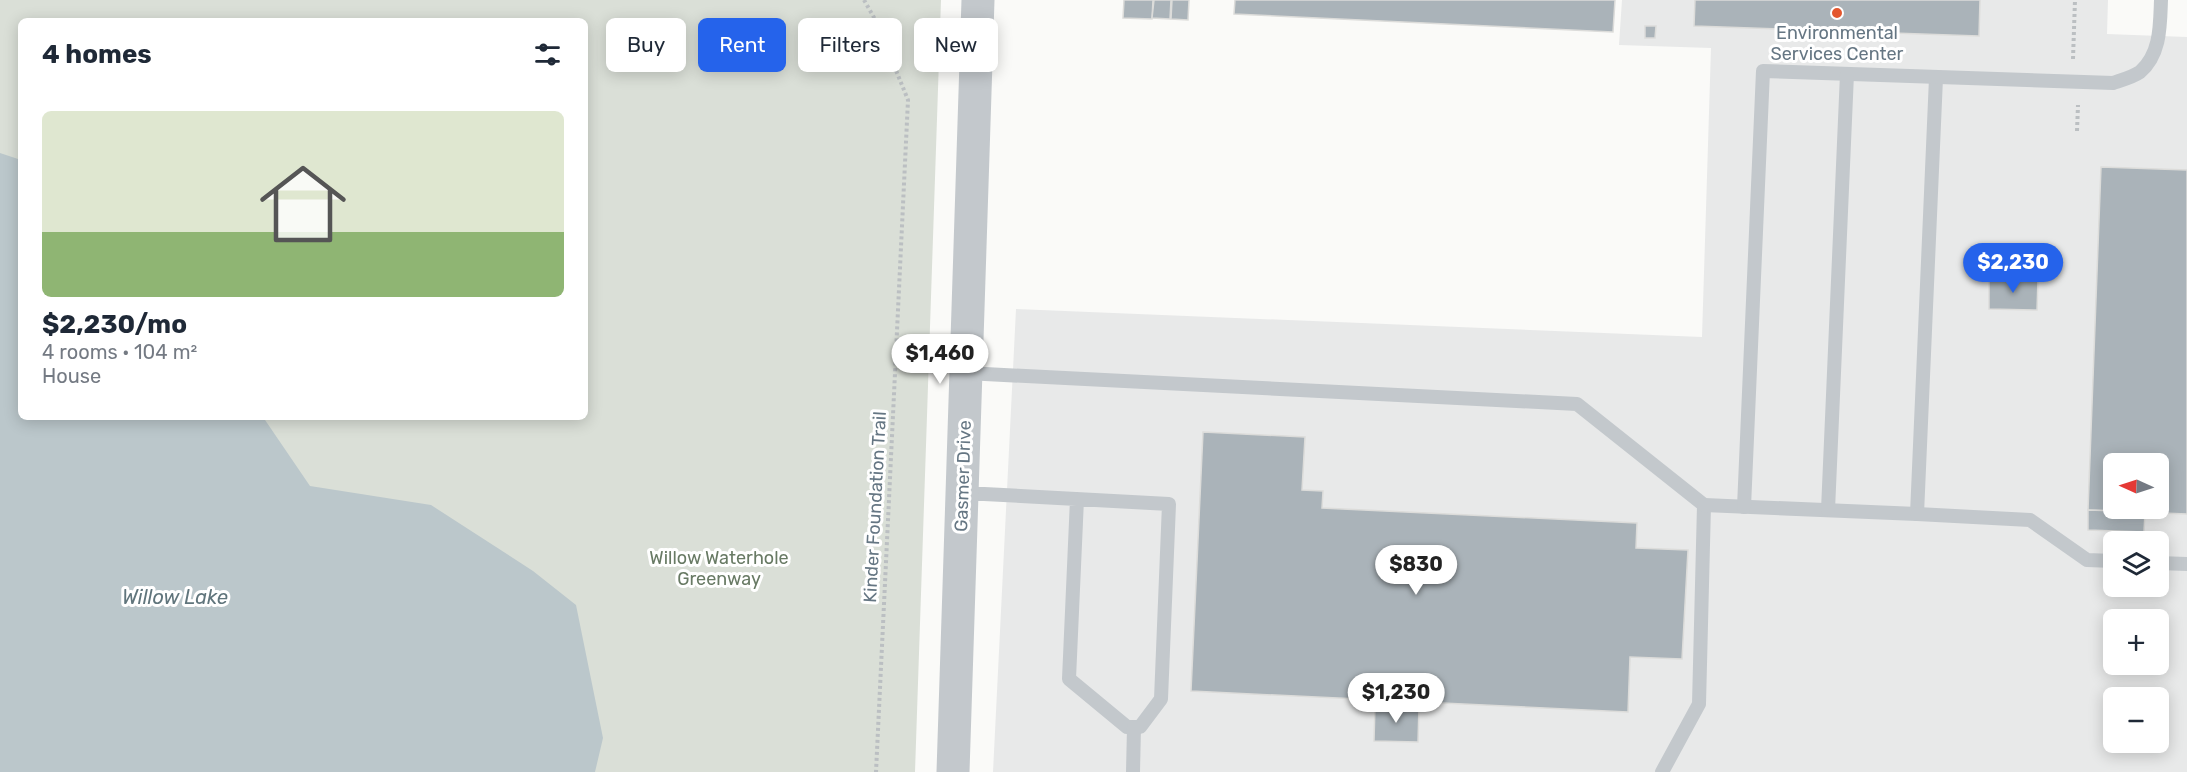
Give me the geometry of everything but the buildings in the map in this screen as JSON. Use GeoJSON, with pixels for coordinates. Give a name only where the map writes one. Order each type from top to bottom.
{"type":"FeatureCollection","features":[{"type":"Feature","properties":{"kind":"street","name":"Gasmer Drive"},"geometry":{"type":"LineString","coordinates":[[953,772],[978,0]]}},
{"type":"Feature","properties":{"kind":"lane"},"geometry":{"type":"LineString","coordinates":[[1744,507],[1763,71],[2113,83],[2139,72],[2155,54],[2160,29],[2161,0]]}},
{"type":"Feature","properties":{"kind":"lane"},"geometry":{"type":"LineString","coordinates":[[1828,510],[1847,74]]}},
{"type":"Feature","properties":{"kind":"lane"},"geometry":{"type":"LineString","coordinates":[[1917,514],[1936,78]]}},
{"type":"Feature","properties":{"kind":"lane"},"geometry":{"type":"LineString","coordinates":[[966,373],[1577,404],[1704,505],[2030,520],[2087,560],[2103,561]]}},
{"type":"Feature","properties":{"kind":"lane"},"geometry":{"type":"LineString","coordinates":[[963,494],[1077,499],[1169,504],[1161,699],[1140,727],[1127,727],[1069,679],[1077,499]]}},
{"type":"Feature","properties":{"kind":"lane"},"geometry":{"type":"LineString","coordinates":[[1662,772],[1699,704],[1704,505]]}},
{"type":"Feature","properties":{"kind":"lane"},"geometry":{"type":"LineString","coordinates":[[2169,563],[2187,564]]}},
{"type":"Feature","properties":{"kind":"lane"},"geometry":{"type":"LineString","coordinates":[[1133,772],[1134,727]]}},
{"type":"Feature","properties":{"kind":"path","name":"Kinder Foundation Trail"},"geometry":{"type":"LineString","coordinates":[[864,0],[876,21],[908,100],[876,772]]}},
{"type":"Feature","properties":{"kind":"path"},"geometry":{"type":"LineString","coordinates":[[2075,0],[2073,59],[2079,82]]}},
{"type":"Feature","properties":{"kind":"path"},"geometry":{"type":"LineString","coordinates":[[2077,131],[2078,97]]}},
{"type":"Feature","properties":{"kind":"shaded area"},"geometry":{"type":"Polygon","coordinates":[[[1622,0],[2108,0],[2107,34],[2187,37],[2187,772],[993,772],[1016,309],[1702,337],[1711,48],[1619,45],[1622,0]]]}},
{"type":"Feature","properties":{"kind":"green space","name":"Willow Waterhole Greenway"},"geometry":{"type":"Polygon","coordinates":[[[0,0],[941,0],[940,18],[914,18],[914,72],[939,72],[915,772],[0,772],[0,0]]]}},
{"type":"Feature","properties":{"kind":"water","name":"Willow Lake"},"geometry":{"type":"Polygon","coordinates":[[[0,153],[18,159],[18,420],[265,420],[310,486],[431,505],[533,571],[576,605],[603,738],[595,772],[0,772],[0,153]]]}},
{"type":"Feature","properties":{"kind":"place","name":"Environmental Services Center"},"geometry":{"type":"Point","coordinates":[1837,13]}}]}
